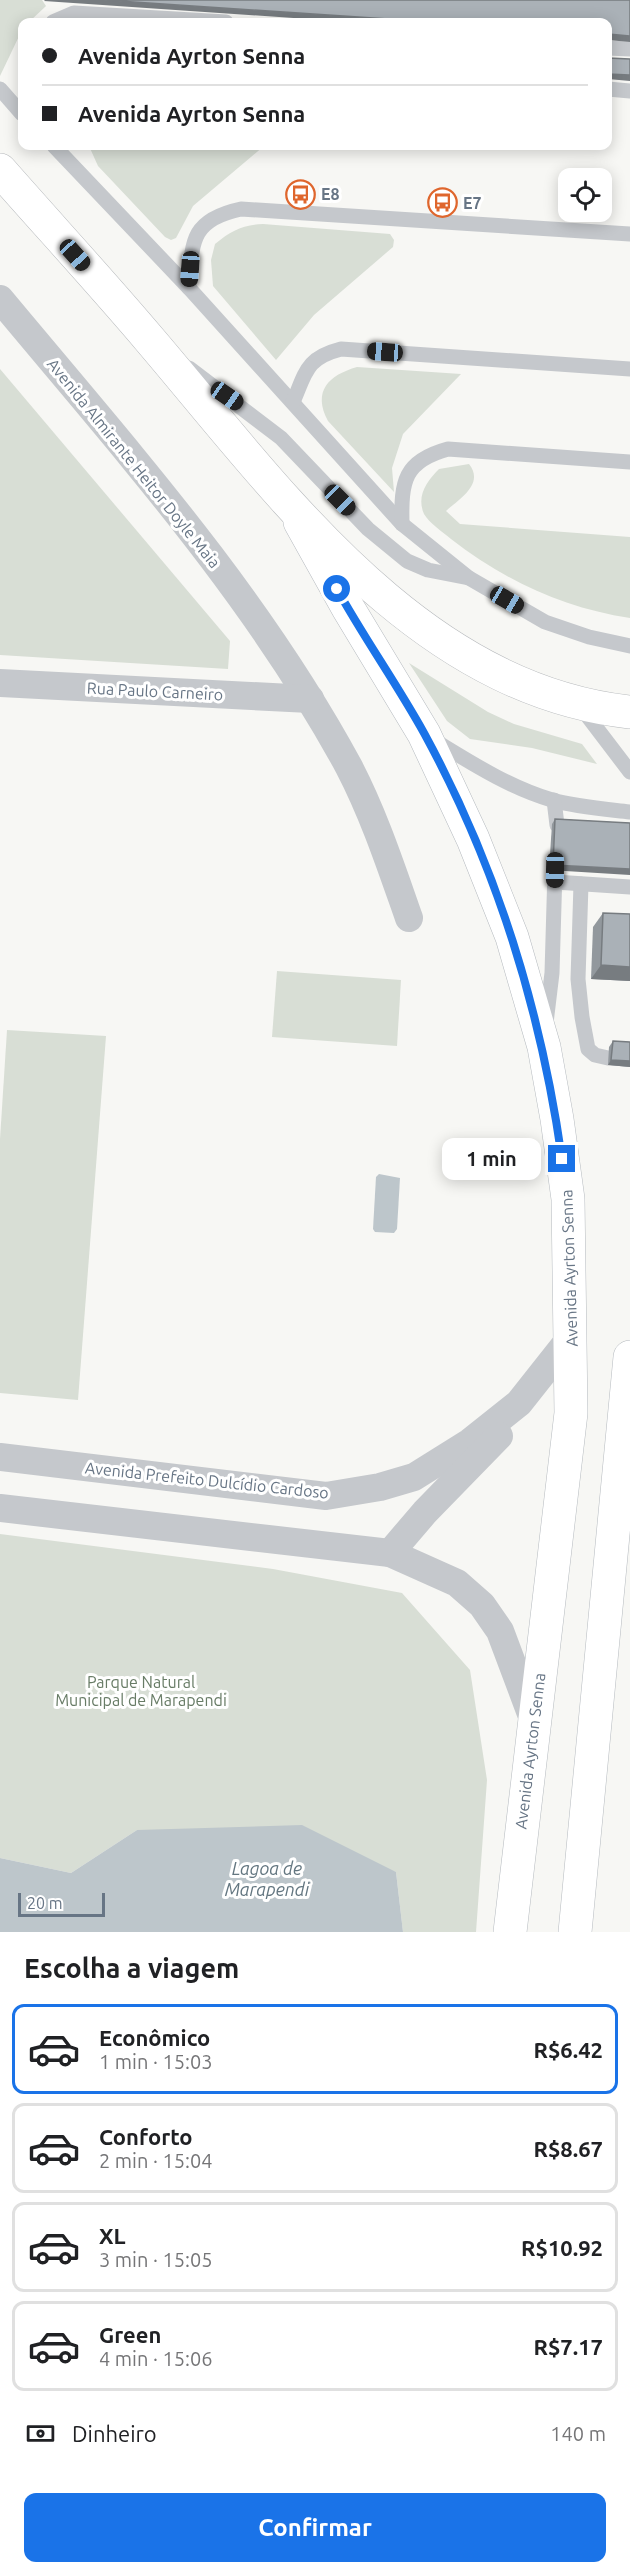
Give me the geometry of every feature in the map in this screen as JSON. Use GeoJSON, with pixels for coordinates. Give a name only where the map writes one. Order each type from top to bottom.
{"type":"FeatureCollection","features":[{"type":"Feature","properties":{"kind":"main road","name":"Avenida Ayrton Senna"},"geometry":{"type":"LineString","coordinates":[[0,170],[150,340],[229,438],[297,515],[402,612],[444,641],[532,688],[579,705],[630,712]]}},
{"type":"Feature","properties":{"kind":"main road","name":"Avenida Ayrton Senna"},"geometry":{"type":"LineString","coordinates":[[297,515],[348,608],[424,734],[473,839],[512,937],[544,1047],[568,1199],[572,1336],[571,1413],[533,1719],[510,1932]]}},
{"type":"Feature","properties":{"kind":"main road"},"geometry":{"type":"LineString","coordinates":[[575,1932],[626,1433],[630,1357]]}},
{"type":"Feature","properties":{"kind":"street","name":"Avenida Almirante Heitor Doyle Maia"},"geometry":{"type":"LineString","coordinates":[[0,299],[202,541],[310,699],[349,768],[374,820],[409,918]]}},
{"type":"Feature","properties":{"kind":"street","name":"Rua Paulo Carneiro"},"geometry":{"type":"LineString","coordinates":[[0,683],[310,699]]}},
{"type":"Feature","properties":{"kind":"street","name":"Avenida Prefeito Dulcídio Cardoso"},"geometry":{"type":"LineString","coordinates":[[0,1457],[326,1496],[380,1487],[414,1477],[470,1443],[519,1403],[572,1336]]}},
{"type":"Feature","properties":{"kind":"street"},"geometry":{"type":"LineString","coordinates":[[390,1552],[425,1512],[495,1443],[519,1403]]}},
{"type":"Feature","properties":{"kind":"street"},"geometry":{"type":"LineString","coordinates":[[0,1508],[390,1552],[457,1583],[482,1605],[500,1631],[533,1719]]}},
{"type":"Feature","properties":{"kind":"lane"},"geometry":{"type":"LineString","coordinates":[[62,18],[74,13],[158,18]]}},
{"type":"Feature","properties":{"kind":"lane"},"geometry":{"type":"LineString","coordinates":[[612,48],[630,49]]}},
{"type":"Feature","properties":{"kind":"lane"},"geometry":{"type":"LineString","coordinates":[[0,88],[18,109]]}},
{"type":"Feature","properties":{"kind":"lane"},"geometry":{"type":"LineString","coordinates":[[612,89],[630,91]]}},
{"type":"Feature","properties":{"kind":"lane"},"geometry":{"type":"LineString","coordinates":[[61,150],[402,524],[469,578],[545,622],[589,637],[630,646]]}},
{"type":"Feature","properties":{"kind":"lane"},"geometry":{"type":"LineString","coordinates":[[189,288],[191,250],[201,229],[218,214],[241,209],[630,234]]}},
{"type":"Feature","properties":{"kind":"lane"},"geometry":{"type":"LineString","coordinates":[[150,340],[243,407],[281,438],[368,529],[407,561],[428,570],[469,578]]}},
{"type":"Feature","properties":{"kind":"lane"},"geometry":{"type":"LineString","coordinates":[[293,402],[309,365],[321,354],[341,349],[630,369]]}},
{"type":"Feature","properties":{"kind":"lane"},"geometry":{"type":"LineString","coordinates":[[402,524],[401,496],[409,471],[426,455],[448,449],[630,462]]}},
{"type":"Feature","properties":{"kind":"lane"},"geometry":{"type":"LineString","coordinates":[[579,705],[630,772]]}},
{"type":"Feature","properties":{"kind":"lane"},"geometry":{"type":"LineString","coordinates":[[424,734],[481,768],[554,800],[630,812]]}},
{"type":"Feature","properties":{"kind":"lane"},"geometry":{"type":"LineString","coordinates":[[554,800],[557,825]]}},
{"type":"Feature","properties":{"kind":"lane"},"geometry":{"type":"LineString","coordinates":[[544,1047],[552,973],[555,876],[580,884],[630,887]]}},
{"type":"Feature","properties":{"kind":"lane"},"geometry":{"type":"LineString","coordinates":[[580,884],[578,979],[582,1017],[588,1049],[595,1055],[608,1058]]}},
{"type":"Feature","properties":{"kind":"green space"},"geometry":{"type":"Polygon","coordinates":[[[0,0],[42,0],[46,6],[33,18],[18,18],[18,38],[0,76],[0,0]]]}},
{"type":"Feature","properties":{"kind":"green space"},"geometry":{"type":"Polygon","coordinates":[[[91,150],[259,150],[193,206],[176,238],[171,240],[165,237],[98,166],[91,150]]]}},
{"type":"Feature","properties":{"kind":"green space"},"geometry":{"type":"Polygon","coordinates":[[[263,224],[390,234],[394,240],[393,247],[314,315],[276,360],[213,286],[211,260],[215,244],[237,229],[263,224]]]}},
{"type":"Feature","properties":{"kind":"green space"},"geometry":{"type":"Polygon","coordinates":[[[357,367],[461,374],[403,434],[392,468],[394,492],[328,421],[324,410],[322,401],[326,386],[338,375],[357,367]]]}},
{"type":"Feature","properties":{"kind":"green space"},"geometry":{"type":"Polygon","coordinates":[[[0,369],[230,641],[228,669],[0,655],[0,369]]]}},
{"type":"Feature","properties":{"kind":"green space"},"geometry":{"type":"Polygon","coordinates":[[[469,464],[473,471],[472,484],[463,496],[446,511],[460,524],[630,537],[630,618],[581,607],[535,590],[471,554],[433,524],[424,514],[421,501],[430,479],[439,469],[469,464]]]}},
{"type":"Feature","properties":{"kind":"green space"},"geometry":{"type":"Polygon","coordinates":[[[409,663],[488,712],[514,724],[582,744],[597,764],[532,748],[470,739],[447,721],[409,663]]]}},
{"type":"Feature","properties":{"kind":"green space"},"geometry":{"type":"Polygon","coordinates":[[[277,971],[401,980],[397,1046],[272,1037],[277,971]]]}},
{"type":"Feature","properties":{"kind":"green space"},"geometry":{"type":"Polygon","coordinates":[[[7,1030],[106,1036],[78,1400],[0,1393],[0,1139],[7,1030]]]}},
{"type":"Feature","properties":{"kind":"green space","name":"Parque Natural Municipal de Marapendi"},"geometry":{"type":"Polygon","coordinates":[[[0,1534],[273,1569],[402,1593],[470,1670],[487,1780],[476,1932],[403,1932],[396,1872],[137,1830],[71,1873],[0,1858],[0,1534]]]}},
{"type":"Feature","properties":{"kind":"water"},"geometry":{"type":"Polygon","coordinates":[[[379,1174],[400,1178],[397,1229],[394,1233],[375,1232],[373,1229],[376,1177],[379,1174]]]}},
{"type":"Feature","properties":{"kind":"water","name":"Lagoa de Marapendi"},"geometry":{"type":"Polygon","coordinates":[[[302,1825],[396,1872],[403,1932],[0,1932],[0,1858],[71,1873],[137,1830],[302,1825]]]}},
{"type":"Feature","properties":{"kind":"building"},"geometry":{"type":"Polygon","coordinates":[[[104,0],[630,0],[630,36],[612,34],[612,18],[373,18],[104,0]]]}},
{"type":"Feature","properties":{"kind":"building"},"geometry":{"type":"Polygon","coordinates":[[[612,58],[630,59],[630,75],[612,74],[612,58]]]}},
{"type":"Feature","properties":{"kind":"building"},"geometry":{"type":"Polygon","coordinates":[[[555,819],[630,823],[630,869],[553,865],[555,819]]]}},
{"type":"Feature","properties":{"kind":"building"},"geometry":{"type":"Polygon","coordinates":[[[603,913],[630,914],[630,967],[601,965],[603,913]]]}},
{"type":"Feature","properties":{"kind":"building"},"geometry":{"type":"Polygon","coordinates":[[[613,1041],[630,1042],[630,1061],[611,1060],[613,1041]]]}},
{"type":"Feature","properties":{"kind":"place","name":"E8"},"geometry":{"type":"Point","coordinates":[300,194]}},
{"type":"Feature","properties":{"kind":"place","name":"E7"},"geometry":{"type":"Point","coordinates":[442,203]}},
{"type":"Feature","properties":{"kind":"route"},"geometry":{"type":"LineString","coordinates":[[337,589],[424,734],[473,839],[505,917],[544,1047],[562,1159]]}}]}
